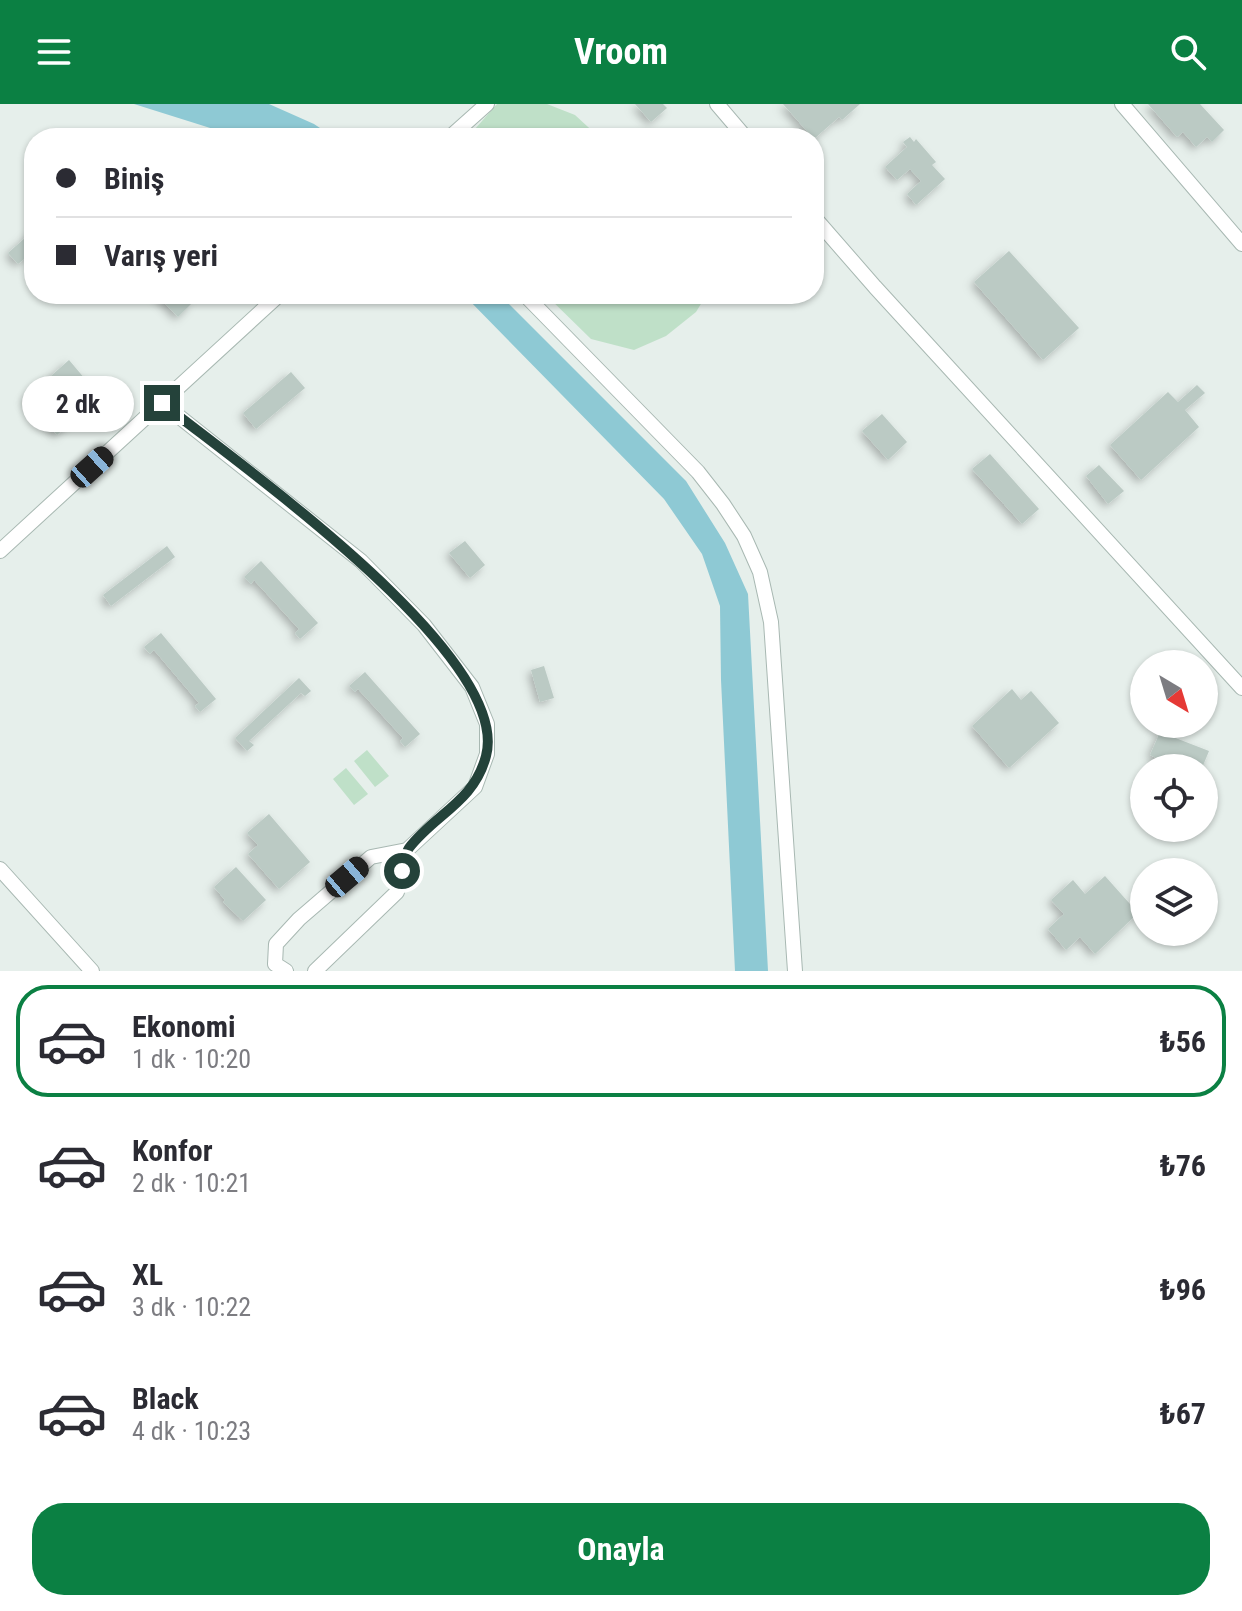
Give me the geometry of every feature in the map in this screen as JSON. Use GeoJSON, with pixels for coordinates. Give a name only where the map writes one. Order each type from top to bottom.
{"type":"FeatureCollection","features":[{"type":"Feature","properties":{"kind":"lane"},"geometry":{"type":"LineString","coordinates":[[460,128],[487,104]]}},
{"type":"Feature","properties":{"kind":"lane"},"geometry":{"type":"LineString","coordinates":[[717,104],[737,128]]}},
{"type":"Feature","properties":{"kind":"lane"},"geometry":{"type":"LineString","coordinates":[[1122,104],[1242,244]]}},
{"type":"Feature","properties":{"kind":"lane"},"geometry":{"type":"LineString","coordinates":[[824,228],[1242,688]]}},
{"type":"Feature","properties":{"kind":"lane"},"geometry":{"type":"LineString","coordinates":[[0,551],[269,304]]}},
{"type":"Feature","properties":{"kind":"lane"},"geometry":{"type":"LineString","coordinates":[[534,304],[698,472],[744,536],[760,572],[771,622],[795,971]]}},
{"type":"Feature","properties":{"kind":"lane"},"geometry":{"type":"LineString","coordinates":[[162,403],[361,561],[424,625],[472,687],[487,724],[487,754],[475,787],[407,850],[371,857],[299,919],[276,944],[275,964],[286,971]]}},
{"type":"Feature","properties":{"kind":"lane"},"geometry":{"type":"LineString","coordinates":[[315,971],[397,892],[407,850]]}},
{"type":"Feature","properties":{"kind":"lane"},"geometry":{"type":"LineString","coordinates":[[0,869],[92,971]]}},
{"type":"Feature","properties":{"kind":"green space"},"geometry":{"type":"Polygon","coordinates":[[[497,104],[547,104],[575,115],[589,128],[476,128],[497,104]]]}},
{"type":"Feature","properties":{"kind":"green space"},"geometry":{"type":"Polygon","coordinates":[[[555,304],[701,304],[696,312],[666,336],[634,350],[591,339],[555,304]]]}},
{"type":"Feature","properties":{"kind":"green space"},"geometry":{"type":"Polygon","coordinates":[[[367,750],[389,776],[375,787],[354,761],[367,750]]]}},
{"type":"Feature","properties":{"kind":"green space"},"geometry":{"type":"Polygon","coordinates":[[[346,768],[368,794],[354,805],[333,779],[346,768]]]}},
{"type":"Feature","properties":{"kind":"water"},"geometry":{"type":"Polygon","coordinates":[[[134,104],[269,104],[320,128],[210,128],[134,104]]]}},
{"type":"Feature","properties":{"kind":"water"},"geometry":{"type":"Polygon","coordinates":[[[473,304],[509,304],[686,481],[725,543],[748,594],[768,971],[735,971],[720,606],[702,554],[664,499],[473,304]]]}},
{"type":"Feature","properties":{"kind":"building"},"geometry":{"type":"Polygon","coordinates":[[[635,104],[663,104],[667,108],[651,122],[635,104]]]}},
{"type":"Feature","properties":{"kind":"building"},"geometry":{"type":"Polygon","coordinates":[[[783,104],[860,104],[824,130],[804,128],[783,104]]]}},
{"type":"Feature","properties":{"kind":"building"},"geometry":{"type":"Polygon","coordinates":[[[1148,104],[1200,104],[1224,130],[1212,142],[1207,137],[1196,147],[1183,132],[1177,137],[1148,104]]]}},
{"type":"Feature","properties":{"kind":"building"},"geometry":{"type":"Polygon","coordinates":[[[910,137],[914,142],[916,139],[936,162],[932,165],[945,179],[916,205],[907,194],[921,181],[910,169],[897,180],[885,167],[907,147],[903,142],[910,137]]]}},
{"type":"Feature","properties":{"kind":"building"},"geometry":{"type":"Polygon","coordinates":[[[24,239],[24,259],[18,264],[8,253],[24,239]]]}},
{"type":"Feature","properties":{"kind":"building"},"geometry":{"type":"Polygon","coordinates":[[[1009,251],[1079,328],[1043,360],[974,282],[1009,251]]]}},
{"type":"Feature","properties":{"kind":"building"},"geometry":{"type":"Polygon","coordinates":[[[166,304],[191,304],[178,317],[166,304]]]}},
{"type":"Feature","properties":{"kind":"building"},"geometry":{"type":"Polygon","coordinates":[[[69,360],[91,386],[82,394],[91,404],[57,435],[25,399],[69,360]]]}},
{"type":"Feature","properties":{"kind":"building"},"geometry":{"type":"Polygon","coordinates":[[[291,372],[305,388],[256,429],[243,413],[291,372]]]}},
{"type":"Feature","properties":{"kind":"building"},"geometry":{"type":"Polygon","coordinates":[[[1197,385],[1205,393],[1185,410],[1199,427],[1141,480],[1110,445],[1168,392],[1178,402],[1197,385]]]}},
{"type":"Feature","properties":{"kind":"building"},"geometry":{"type":"Polygon","coordinates":[[[882,414],[907,442],[888,460],[862,431],[882,414]]]}},
{"type":"Feature","properties":{"kind":"building"},"geometry":{"type":"Polygon","coordinates":[[[990,454],[1039,509],[1022,524],[972,469],[990,454]]]}},
{"type":"Feature","properties":{"kind":"building"},"geometry":{"type":"Polygon","coordinates":[[[1099,465],[1124,491],[1108,504],[1086,476],[1099,465]]]}},
{"type":"Feature","properties":{"kind":"building"},"geometry":{"type":"Polygon","coordinates":[[[465,541],[485,565],[470,578],[449,553],[465,541]]]}},
{"type":"Feature","properties":{"kind":"building"},"geometry":{"type":"Polygon","coordinates":[[[167,546],[175,557],[111,606],[103,595],[167,546]]]}},
{"type":"Feature","properties":{"kind":"building"},"geometry":{"type":"Polygon","coordinates":[[[261,561],[318,623],[300,639],[295,633],[299,629],[254,580],[251,584],[244,577],[261,561]]]}},
{"type":"Feature","properties":{"kind":"building"},"geometry":{"type":"Polygon","coordinates":[[[161,633],[216,699],[200,712],[195,706],[199,703],[154,650],[150,654],[144,647],[161,633]]]}},
{"type":"Feature","properties":{"kind":"building"},"geometry":{"type":"Polygon","coordinates":[[[544,666],[554,698],[540,702],[531,670],[544,666]]]}},
{"type":"Feature","properties":{"kind":"building"},"geometry":{"type":"Polygon","coordinates":[[[365,672],[420,734],[405,747],[400,741],[403,738],[358,689],[355,692],[349,686],[365,672]]]}},
{"type":"Feature","properties":{"kind":"building"},"geometry":{"type":"Polygon","coordinates":[[[299,678],[311,691],[305,696],[301,693],[249,741],[254,745],[247,751],[235,738],[299,678]]]}},
{"type":"Feature","properties":{"kind":"building"},"geometry":{"type":"Polygon","coordinates":[[[1012,689],[1021,700],[1031,691],[1059,723],[1009,768],[972,726],[1012,689]]]}},
{"type":"Feature","properties":{"kind":"building"},"geometry":{"type":"Polygon","coordinates":[[[1157,738],[1175,738],[1209,751],[1208,754],[1150,754],[1157,738]]]}},
{"type":"Feature","properties":{"kind":"building"},"geometry":{"type":"Polygon","coordinates":[[[269,814],[310,862],[279,889],[248,854],[258,845],[247,833],[269,814]]]}},
{"type":"Feature","properties":{"kind":"building"},"geometry":{"type":"Polygon","coordinates":[[[236,867],[266,900],[243,921],[223,902],[225,900],[214,887],[236,867]]]}},
{"type":"Feature","properties":{"kind":"building"},"geometry":{"type":"Polygon","coordinates":[[[1105,876],[1130,904],[1130,921],[1095,954],[1080,937],[1066,950],[1048,929],[1064,914],[1051,900],[1073,880],[1085,894],[1105,876]]]}},
{"type":"Feature","properties":{"kind":"route"},"geometry":{"type":"LineString","coordinates":[[162,403],[361,561],[424,625],[472,687],[487,724],[487,754],[475,787],[407,850],[402,871]]}}]}
